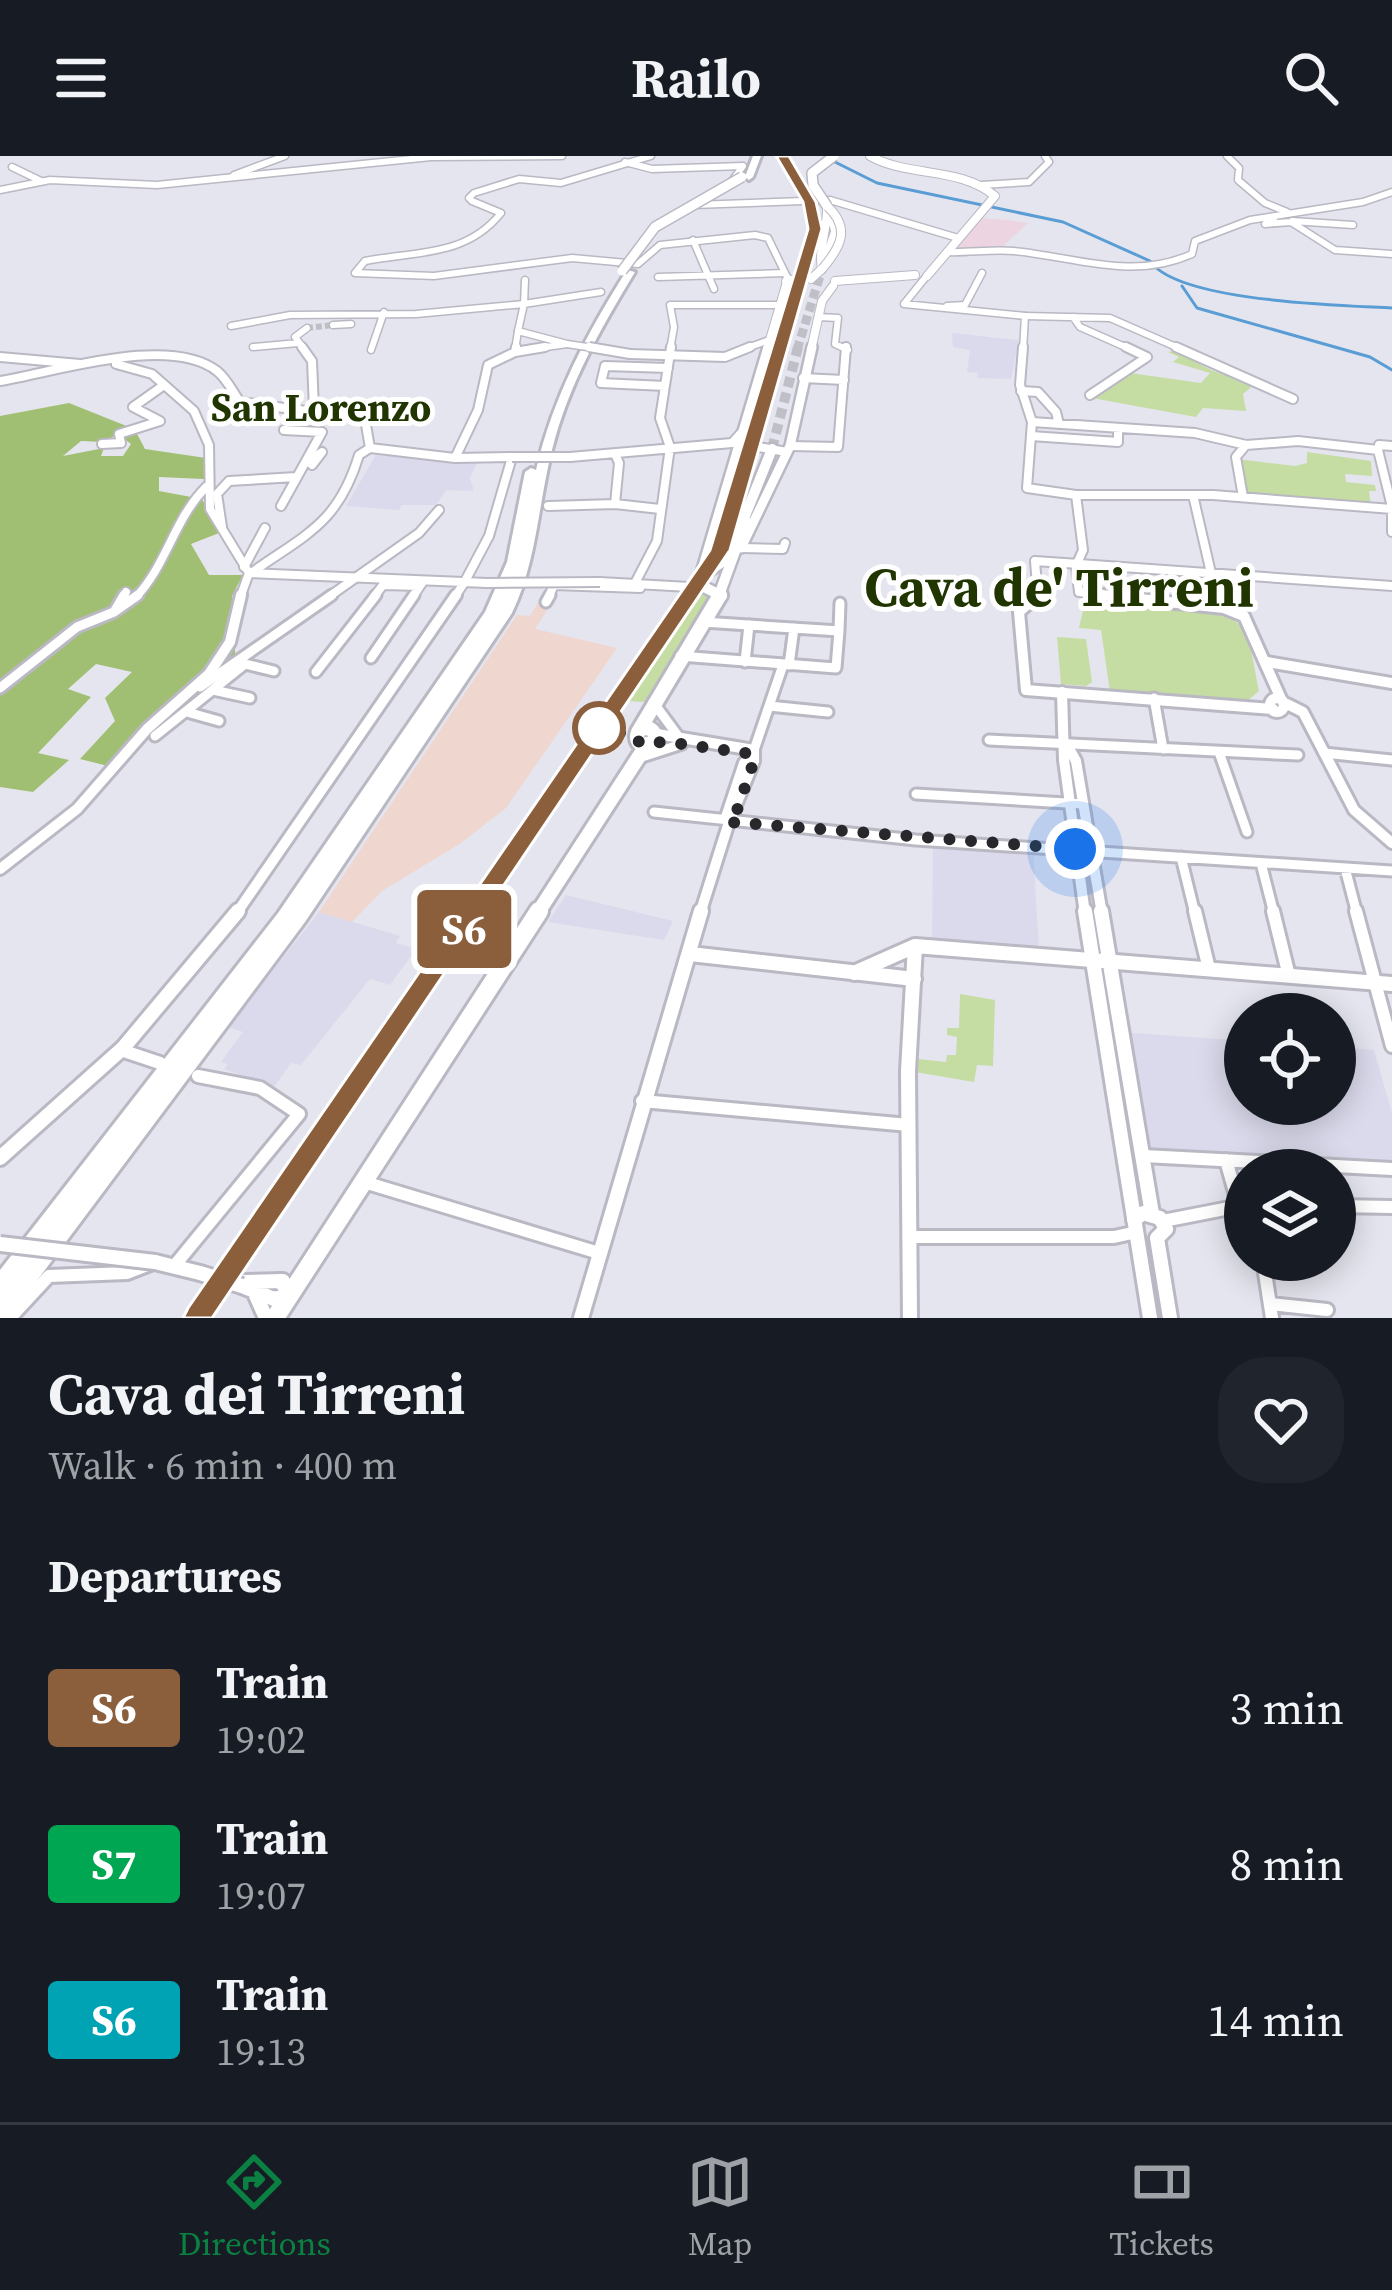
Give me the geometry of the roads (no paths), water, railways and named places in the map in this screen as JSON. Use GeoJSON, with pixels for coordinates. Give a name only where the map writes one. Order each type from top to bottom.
{"type":"FeatureCollection","features":[{"type":"Feature","properties":{"kind":"highway"},"geometry":{"type":"LineString","coordinates":[[0,1286],[284,916],[492,612],[509,575],[551,401],[578,343],[626,271],[662,228],[746,177],[753,156]]}},
{"type":"Feature","properties":{"kind":"highway"},"geometry":{"type":"LineString","coordinates":[[0,1313],[325,883],[505,613],[518,588],[545,450],[560,404],[626,271]]}},
{"type":"Feature","properties":{"kind":"main road"},"geometry":{"type":"LineString","coordinates":[[827,256],[836,223],[813,185],[812,173],[834,156]]}},
{"type":"Feature","properties":{"kind":"main road"},"geometry":{"type":"LineString","coordinates":[[275,1318],[285,1288],[303,1274],[364,1182],[647,737],[652,705],[703,622],[706,582],[741,434],[791,279],[921,277],[995,196],[982,185],[892,169],[868,156]]}},
{"type":"Feature","properties":{"kind":"main road"},"geometry":{"type":"LineString","coordinates":[[826,206],[827,280]]}},
{"type":"Feature","properties":{"kind":"main road"},"geometry":{"type":"LineString","coordinates":[[706,582],[729,581],[789,446],[827,280],[844,233],[838,214],[826,206]]}},
{"type":"Feature","properties":{"kind":"main road"},"geometry":{"type":"LineString","coordinates":[[706,582],[725,562],[746,521],[772,449]]}},
{"type":"Feature","properties":{"kind":"main road"},"geometry":{"type":"LineString","coordinates":[[741,548],[746,521]]}},
{"type":"Feature","properties":{"kind":"street"},"geometry":{"type":"LineString","coordinates":[[234,175],[285,156]]}},
{"type":"Feature","properties":{"kind":"street"},"geometry":{"type":"LineString","coordinates":[[0,190],[41,181],[157,185],[430,157],[562,156]]}},
{"type":"Feature","properties":{"kind":"street"},"geometry":{"type":"LineString","coordinates":[[651,156],[561,183],[519,179],[474,194],[469,198],[472,201],[501,214],[484,236],[452,250],[364,261],[355,273],[416,278],[560,259],[638,264],[655,247],[762,236],[776,249],[791,279],[658,277]]}},
{"type":"Feature","properties":{"kind":"street"},"geometry":{"type":"LineString","coordinates":[[995,196],[1046,170],[1045,156]]}},
{"type":"Feature","properties":{"kind":"street"},"geometry":{"type":"LineString","coordinates":[[1227,156],[1239,168],[1238,180],[1265,203],[1288,212]]}},
{"type":"Feature","properties":{"kind":"street"},"geometry":{"type":"LineString","coordinates":[[625,162],[655,168],[707,163],[742,166],[730,182],[687,206],[830,200],[959,236]]}},
{"type":"Feature","properties":{"kind":"street"},"geometry":{"type":"LineString","coordinates":[[12,167],[41,181]]}},
{"type":"Feature","properties":{"kind":"street"},"geometry":{"type":"LineString","coordinates":[[0,180],[14,187]]}},
{"type":"Feature","properties":{"kind":"street"},"geometry":{"type":"LineString","coordinates":[[982,185],[1006,189]]}},
{"type":"Feature","properties":{"kind":"street"},"geometry":{"type":"LineString","coordinates":[[947,252],[992,250],[1145,268],[1192,254],[1195,241],[1272,215],[1353,204],[1390,193]]}},
{"type":"Feature","properties":{"kind":"street"},"geometry":{"type":"LineString","coordinates":[[1375,195],[1391,205]]}},
{"type":"Feature","properties":{"kind":"street"},"geometry":{"type":"LineString","coordinates":[[1272,215],[1276,217],[1265,224],[1353,225]]}},
{"type":"Feature","properties":{"kind":"street"},"geometry":{"type":"LineString","coordinates":[[1291,221],[1335,250],[1392,254]]}},
{"type":"Feature","properties":{"kind":"street"},"geometry":{"type":"LineString","coordinates":[[693,240],[714,290]]}},
{"type":"Feature","properties":{"kind":"street"},"geometry":{"type":"LineString","coordinates":[[992,250],[1006,253]]}},
{"type":"Feature","properties":{"kind":"street"},"geometry":{"type":"LineString","coordinates":[[931,307],[965,304],[982,273]]}},
{"type":"Feature","properties":{"kind":"street"},"geometry":{"type":"LineString","coordinates":[[921,277],[904,304],[1025,316],[1109,318],[1293,399]]}},
{"type":"Feature","properties":{"kind":"street"},"geometry":{"type":"LineString","coordinates":[[515,352],[525,280]]}},
{"type":"Feature","properties":{"kind":"street"},"geometry":{"type":"LineString","coordinates":[[556,299],[559,289]]}},
{"type":"Feature","properties":{"kind":"street"},"geometry":{"type":"LineString","coordinates":[[231,326],[290,315],[524,304],[601,292]]}},
{"type":"Feature","properties":{"kind":"street"},"geometry":{"type":"LineString","coordinates":[[634,585],[656,541],[670,447],[659,418],[674,327],[672,304],[779,305]]}},
{"type":"Feature","properties":{"kind":"street"},"geometry":{"type":"LineString","coordinates":[[371,350],[384,312]]}},
{"type":"Feature","properties":{"kind":"street"},"geometry":{"type":"LineString","coordinates":[[1025,316],[1021,391],[1032,422],[1027,488],[1076,495],[1243,497],[1392,509]]}},
{"type":"Feature","properties":{"kind":"street"},"geometry":{"type":"LineString","coordinates":[[737,450],[747,445],[838,447],[848,348],[835,344],[838,318],[818,317]]}},
{"type":"Feature","properties":{"kind":"street"},"geometry":{"type":"LineString","coordinates":[[1073,317],[1080,327],[1147,357],[1090,395]]}},
{"type":"Feature","properties":{"kind":"street"},"geometry":{"type":"LineString","coordinates":[[333,326],[351,323]]}},
{"type":"Feature","properties":{"kind":"street"},"geometry":{"type":"LineString","coordinates":[[519,329],[568,344],[670,356],[716,357],[769,340]]}},
{"type":"Feature","properties":{"kind":"street"},"geometry":{"type":"LineString","coordinates":[[304,330],[295,337],[313,362],[314,409]]}},
{"type":"Feature","properties":{"kind":"street"},"geometry":{"type":"LineString","coordinates":[[600,340],[600,348],[670,356]]}},
{"type":"Feature","properties":{"kind":"street"},"geometry":{"type":"LineString","coordinates":[[253,347],[298,343]]}},
{"type":"Feature","properties":{"kind":"street"},"geometry":{"type":"LineString","coordinates":[[455,458],[478,410],[488,365],[515,352],[568,344]]}},
{"type":"Feature","properties":{"kind":"street"},"geometry":{"type":"LineString","coordinates":[[749,350],[766,354]]}},
{"type":"Feature","properties":{"kind":"street"},"geometry":{"type":"LineString","coordinates":[[0,381],[81,364],[152,356],[202,363],[219,372],[240,401],[364,418],[370,448]]}},
{"type":"Feature","properties":{"kind":"street"},"geometry":{"type":"LineString","coordinates":[[0,357],[128,365],[181,395],[205,425],[212,465],[206,487],[180,517],[156,572],[138,598],[76,627],[0,688]]}},
{"type":"Feature","properties":{"kind":"street"},"geometry":{"type":"LineString","coordinates":[[665,386],[601,383],[605,366],[668,368]]}},
{"type":"Feature","properties":{"kind":"street"},"geometry":{"type":"LineString","coordinates":[[631,384],[635,367]]}},
{"type":"Feature","properties":{"kind":"street"},"geometry":{"type":"LineString","coordinates":[[803,378],[844,380]]}},
{"type":"Feature","properties":{"kind":"street"},"geometry":{"type":"LineString","coordinates":[[102,444],[116,446],[121,443],[118,434],[160,421],[133,407],[164,385]]}},
{"type":"Feature","properties":{"kind":"street"},"geometry":{"type":"LineString","coordinates":[[1021,391],[1038,392],[1056,412],[1059,424]]}},
{"type":"Feature","properties":{"kind":"street"},"geometry":{"type":"LineString","coordinates":[[226,418],[240,401]]}},
{"type":"Feature","properties":{"kind":"street"},"geometry":{"type":"LineString","coordinates":[[1032,422],[1195,433],[1246,445],[1336,443],[1378,450]]}},
{"type":"Feature","properties":{"kind":"street"},"geometry":{"type":"LineString","coordinates":[[1077,426],[1079,455]]}},
{"type":"Feature","properties":{"kind":"street"},"geometry":{"type":"LineString","coordinates":[[1336,443],[1338,426]]}},
{"type":"Feature","properties":{"kind":"street"},"geometry":{"type":"LineString","coordinates":[[1031,436],[1118,442],[1118,429]]}},
{"type":"Feature","properties":{"kind":"street"},"geometry":{"type":"LineString","coordinates":[[280,506],[308,464],[322,432],[284,430]]}},
{"type":"Feature","properties":{"kind":"street"},"geometry":{"type":"LineString","coordinates":[[246,570],[265,567],[293,541],[333,515],[349,488],[358,455],[370,448],[455,458],[570,457],[732,443],[741,434],[750,441],[789,446]]}},
{"type":"Feature","properties":{"kind":"street"},"geometry":{"type":"LineString","coordinates":[[1243,497],[1236,457],[1246,445]]}},
{"type":"Feature","properties":{"kind":"street"},"geometry":{"type":"LineString","coordinates":[[1392,446],[1378,445],[1389,469],[1392,532]]}},
{"type":"Feature","properties":{"kind":"street"},"geometry":{"type":"LineString","coordinates":[[615,454],[619,463],[615,504]]}},
{"type":"Feature","properties":{"kind":"street"},"geometry":{"type":"LineString","coordinates":[[0,1158],[121,1050],[225,925],[464,583],[489,536],[512,457]]}},
{"type":"Feature","properties":{"kind":"street"},"geometry":{"type":"LineString","coordinates":[[221,527],[218,494],[229,481],[296,477]]}},
{"type":"Feature","properties":{"kind":"street"},"geometry":{"type":"LineString","coordinates":[[206,487],[213,517],[246,570]]}},
{"type":"Feature","properties":{"kind":"street"},"geometry":{"type":"LineString","coordinates":[[1076,495],[1083,550],[1078,591],[1231,610],[1249,621],[1276,687],[1276,703]]}},
{"type":"Feature","properties":{"kind":"street"},"geometry":{"type":"LineString","coordinates":[[1193,495],[1211,573]]}},
{"type":"Feature","properties":{"kind":"street"},"geometry":{"type":"LineString","coordinates":[[548,506],[615,504],[660,509]]}},
{"type":"Feature","properties":{"kind":"street"},"geometry":{"type":"LineString","coordinates":[[0,869],[85,800],[149,727],[419,533],[439,510]]}},
{"type":"Feature","properties":{"kind":"street"},"geometry":{"type":"LineString","coordinates":[[155,736],[187,712],[227,650],[236,626],[235,605],[265,528]]}},
{"type":"Feature","properties":{"kind":"street"},"geometry":{"type":"LineString","coordinates":[[741,548],[783,549],[785,543]]}},
{"type":"Feature","properties":{"kind":"street"},"geometry":{"type":"LineString","coordinates":[[1392,586],[1035,561],[1038,598],[1018,612],[1026,690],[1276,703],[1303,712],[1354,810],[1392,842]]}},
{"type":"Feature","properties":{"kind":"street"},"geometry":{"type":"LineString","coordinates":[[1078,564],[1089,592],[1221,605],[1244,612],[1256,620],[1266,659]]}},
{"type":"Feature","properties":{"kind":"street"},"geometry":{"type":"LineString","coordinates":[[246,570],[422,583]]}},
{"type":"Feature","properties":{"kind":"street"},"geometry":{"type":"LineString","coordinates":[[316,672],[383,585],[600,582],[681,590],[706,582]]}},
{"type":"Feature","properties":{"kind":"street"},"geometry":{"type":"LineString","coordinates":[[371,658],[422,583]]}},
{"type":"Feature","properties":{"kind":"street"},"geometry":{"type":"LineString","coordinates":[[530,584],[652,587]]}},
{"type":"Feature","properties":{"kind":"street"},"geometry":{"type":"LineString","coordinates":[[546,602],[554,585]]}},
{"type":"Feature","properties":{"kind":"street"},"geometry":{"type":"LineString","coordinates":[[114,612],[126,592]]}},
{"type":"Feature","properties":{"kind":"street"},"geometry":{"type":"LineString","coordinates":[[680,656],[836,668],[840,603]]}},
{"type":"Feature","properties":{"kind":"street"},"geometry":{"type":"LineString","coordinates":[[703,622],[839,631]]}},
{"type":"Feature","properties":{"kind":"street"},"geometry":{"type":"LineString","coordinates":[[745,662],[749,626]]}},
{"type":"Feature","properties":{"kind":"street"},"geometry":{"type":"LineString","coordinates":[[581,1318],[642,1101],[729,822],[734,819],[786,665],[794,628]]}},
{"type":"Feature","properties":{"kind":"street"},"geometry":{"type":"LineString","coordinates":[[1266,659],[1392,683]]}},
{"type":"Feature","properties":{"kind":"street"},"geometry":{"type":"LineString","coordinates":[[243,662],[274,671]]}},
{"type":"Feature","properties":{"kind":"street"},"geometry":{"type":"LineString","coordinates":[[206,688],[250,698]]}},
{"type":"Feature","properties":{"kind":"street"},"geometry":{"type":"LineString","coordinates":[[1062,692],[1093,960],[1150,1318]]}},
{"type":"Feature","properties":{"kind":"street"},"geometry":{"type":"LineString","coordinates":[[1154,698],[1163,749]]}},
{"type":"Feature","properties":{"kind":"street"},"geometry":{"type":"LineString","coordinates":[[652,705],[682,742]]}},
{"type":"Feature","properties":{"kind":"street"},"geometry":{"type":"LineString","coordinates":[[769,706],[828,712]]}},
{"type":"Feature","properties":{"kind":"street"},"geometry":{"type":"LineString","coordinates":[[187,712],[219,721]]}},
{"type":"Feature","properties":{"kind":"street"},"geometry":{"type":"LineString","coordinates":[[647,737],[753,752]]}},
{"type":"Feature","properties":{"kind":"street"},"geometry":{"type":"LineString","coordinates":[[988,740],[1298,755]]}},
{"type":"Feature","properties":{"kind":"street"},"geometry":{"type":"LineString","coordinates":[[634,760],[682,742]]}},
{"type":"Feature","properties":{"kind":"street"},"geometry":{"type":"LineString","coordinates":[[1219,752],[1246,832]]}},
{"type":"Feature","properties":{"kind":"street"},"geometry":{"type":"LineString","coordinates":[[1324,753],[1392,760]]}},
{"type":"Feature","properties":{"kind":"street"},"geometry":{"type":"LineString","coordinates":[[916,794],[1076,804]]}},
{"type":"Feature","properties":{"kind":"street"},"geometry":{"type":"LineString","coordinates":[[654,812],[916,840],[1392,872]]}},
{"type":"Feature","properties":{"kind":"street"},"geometry":{"type":"LineString","coordinates":[[1082,850],[1164,1233],[1157,1238]]}},
{"type":"Feature","properties":{"kind":"street"},"geometry":{"type":"LineString","coordinates":[[1180,857],[1208,969]]}},
{"type":"Feature","properties":{"kind":"street"},"geometry":{"type":"LineString","coordinates":[[1261,863],[1289,976]]}},
{"type":"Feature","properties":{"kind":"street"},"geometry":{"type":"LineString","coordinates":[[1345,868],[1392,1046]]}},
{"type":"Feature","properties":{"kind":"street"},"geometry":{"type":"LineString","coordinates":[[854,973],[915,946],[1392,984]]}},
{"type":"Feature","properties":{"kind":"street"},"geometry":{"type":"LineString","coordinates":[[910,1318],[915,946]]}},
{"type":"Feature","properties":{"kind":"street"},"geometry":{"type":"LineString","coordinates":[[690,953],[854,973],[914,975]]}},
{"type":"Feature","properties":{"kind":"street"},"geometry":{"type":"LineString","coordinates":[[887,959],[908,963],[914,975]]}},
{"type":"Feature","properties":{"kind":"street"},"geometry":{"type":"LineString","coordinates":[[1105,1033],[1123,1035]]}},
{"type":"Feature","properties":{"kind":"street"},"geometry":{"type":"LineString","coordinates":[[121,1050],[160,1064]]}},
{"type":"Feature","properties":{"kind":"street"},"geometry":{"type":"LineString","coordinates":[[176,1265],[299,1114],[279,1094],[245,1081],[219,1084],[198,1076]]}},
{"type":"Feature","properties":{"kind":"street"},"geometry":{"type":"LineString","coordinates":[[1113,1092],[1133,1093]]}},
{"type":"Feature","properties":{"kind":"street"},"geometry":{"type":"LineString","coordinates":[[642,1101],[909,1125]]}},
{"type":"Feature","properties":{"kind":"street"},"geometry":{"type":"LineString","coordinates":[[1144,1156],[1224,1160]]}},
{"type":"Feature","properties":{"kind":"street"},"geometry":{"type":"LineString","coordinates":[[1356,1168],[1392,1169]]}},
{"type":"Feature","properties":{"kind":"street"},"geometry":{"type":"LineString","coordinates":[[364,1182],[599,1253]]}},
{"type":"Feature","properties":{"kind":"street"},"geometry":{"type":"LineString","coordinates":[[1356,1206],[1392,1207]]}},
{"type":"Feature","properties":{"kind":"street"},"geometry":{"type":"LineString","coordinates":[[1136,1232],[1143,1213],[1158,1217],[1224,1209]]}},
{"type":"Feature","properties":{"kind":"street"},"geometry":{"type":"LineString","coordinates":[[911,1237],[1114,1237],[1136,1232],[1157,1238]]}},
{"type":"Feature","properties":{"kind":"street"},"geometry":{"type":"LineString","coordinates":[[1157,1238],[1170,1318]]}},
{"type":"Feature","properties":{"kind":"street"},"geometry":{"type":"LineString","coordinates":[[0,1244],[176,1265],[274,1299],[285,1288]]}},
{"type":"Feature","properties":{"kind":"street"},"geometry":{"type":"LineString","coordinates":[[10,1318],[49,1276],[127,1273],[155,1262]]}},
{"type":"Feature","properties":{"kind":"street"},"geometry":{"type":"LineString","coordinates":[[1266,1281],[1271,1311],[1327,1310]]}},
{"type":"Feature","properties":{"kind":"street"},"geometry":{"type":"LineString","coordinates":[[247,1286],[266,1318]]}},
{"type":"Feature","properties":{"kind":"street"},"geometry":{"type":"LineString","coordinates":[[1146,1295],[1166,1295]]}},
{"type":"Feature","properties":{"kind":"waterway"},"geometry":{"type":"LineString","coordinates":[[835,162],[877,183],[1063,222],[1192,285],[1262,299],[1392,308]]}},
{"type":"Feature","properties":{"kind":"waterway"},"geometry":{"type":"LineString","coordinates":[[1182,286],[1197,308],[1370,357],[1392,370]]}},
{"type":"Feature","properties":{"kind":"tunnel"},"geometry":{"type":"LineString","coordinates":[[797,350],[824,263]]}},
{"type":"Feature","properties":{"kind":"tunnel"},"geometry":{"type":"LineString","coordinates":[[307,328],[333,325]]}},
{"type":"Feature","properties":{"kind":"tunnel"},"geometry":{"type":"LineString","coordinates":[[772,449],[798,347]]}},
{"type":"Feature","properties":{"kind":"railway"},"geometry":{"type":"LineString","coordinates":[[782,156],[808,212],[801,274]]}},
{"type":"Feature","properties":{"kind":"railway"},"geometry":{"type":"LineString","coordinates":[[463,914],[590,725],[686,594]]}},
{"type":"Feature","properties":{"kind":"railway"},"geometry":{"type":"LineString","coordinates":[[192,1318],[465,911]]}},
{"type":"Feature","properties":{"kind":"train","name":"S6"},"geometry":{"type":"LineString","coordinates":[[200,1318],[720,550],[815,229],[810,202],[783,156]]}},
{"type":"Feature","properties":{"kind":"district","name":"San Lorenzo"},"geometry":{"type":"Point","coordinates":[321,407]}},
{"type":"Feature","properties":{"kind":"district","name":"Cava de' Tirreni"},"geometry":{"type":"Point","coordinates":[1059,587]}}]}
